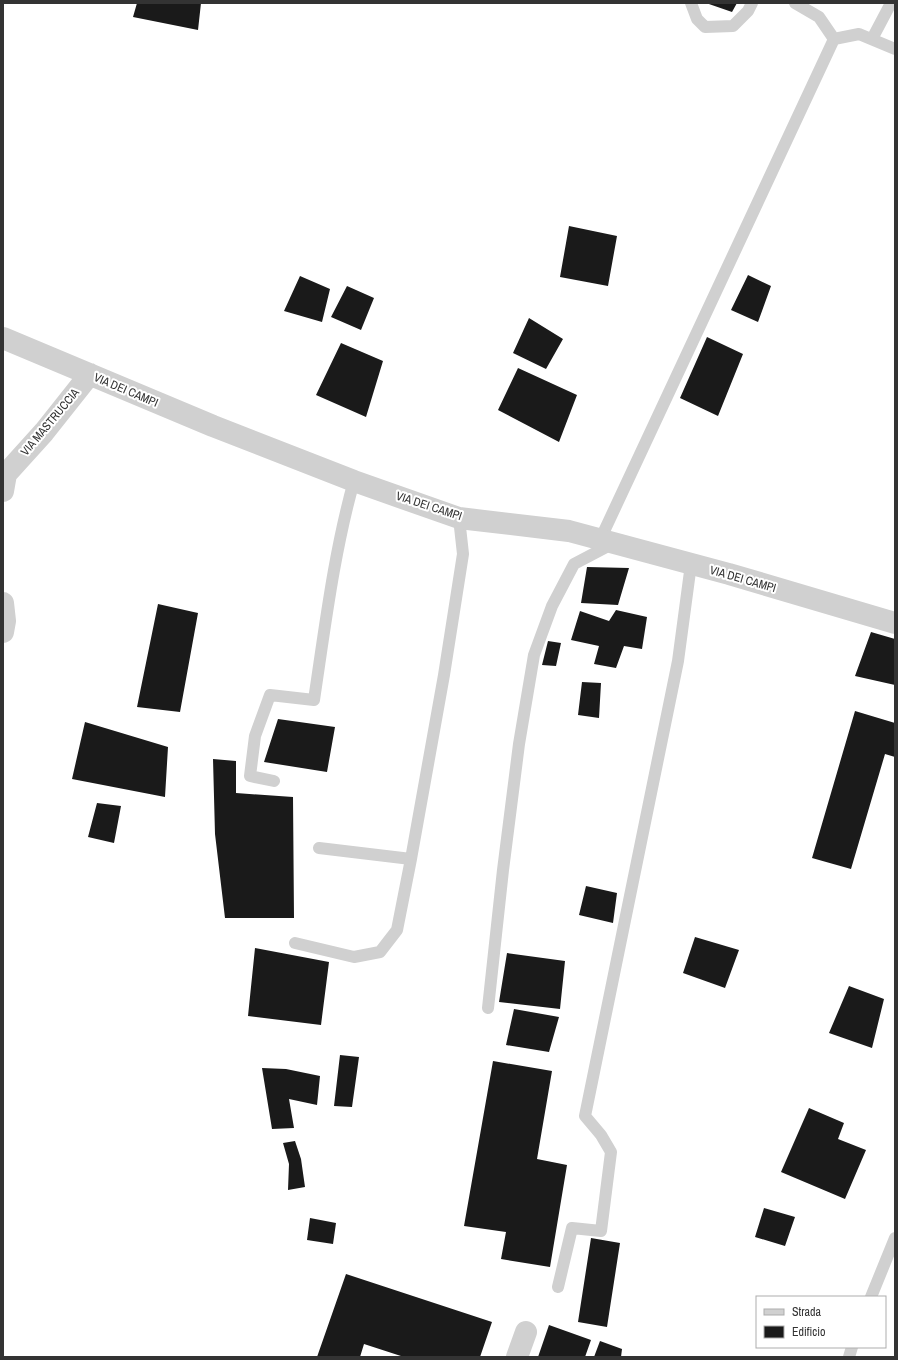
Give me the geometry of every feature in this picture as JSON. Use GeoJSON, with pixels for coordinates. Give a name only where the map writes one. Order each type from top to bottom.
{"type":"FeatureCollection","features":[{"type":"Feature","properties":{"kind":"street","name":"VIA DEI CAMPI"},"geometry":{"type":"LineString","coordinates":[[3,338],[213,426],[354,481],[459,518],[569,531],[691,564],[895,623]]}},
{"type":"Feature","properties":{"kind":"street","name":"VIA MASTRUCCIA"},"geometry":{"type":"LineString","coordinates":[[3,491],[6,474],[44,432],[90,374]]}},
{"type":"Feature","properties":{"kind":"street"},"geometry":{"type":"LineString","coordinates":[[3,603],[5,620],[3,632]]}},
{"type":"Feature","properties":{"kind":"street"},"geometry":{"type":"LineString","coordinates":[[517,1357],[526,1332]]}},
{"type":"Feature","properties":{"kind":"lane"},"geometry":{"type":"LineString","coordinates":[[691,3],[697,19],[705,27],[733,26],[748,11],[752,3]]}},
{"type":"Feature","properties":{"kind":"lane"},"geometry":{"type":"LineString","coordinates":[[795,3],[820,17],[834,39]]}},
{"type":"Feature","properties":{"kind":"lane"},"geometry":{"type":"LineString","coordinates":[[872,39],[891,3]]}},
{"type":"Feature","properties":{"kind":"lane"},"geometry":{"type":"LineString","coordinates":[[834,39],[859,34],[895,49]]}},
{"type":"Feature","properties":{"kind":"lane"},"geometry":{"type":"LineString","coordinates":[[488,1008],[519,744],[534,655],[552,606],[574,564],[607,542],[834,39]]}},
{"type":"Feature","properties":{"kind":"lane"},"geometry":{"type":"LineString","coordinates":[[274,781],[250,776],[255,736],[270,695],[314,700],[329,601],[347,505],[354,481]]}},
{"type":"Feature","properties":{"kind":"lane"},"geometry":{"type":"LineString","coordinates":[[295,943],[354,957],[380,952],[397,930],[444,675],[463,554],[459,518]]}},
{"type":"Feature","properties":{"kind":"lane"},"geometry":{"type":"LineString","coordinates":[[558,1287],[572,1228],[601,1231],[611,1152],[601,1135],[585,1116],[678,661],[691,564]]}},
{"type":"Feature","properties":{"kind":"lane"},"geometry":{"type":"LineString","coordinates":[[319,848],[410,859]]}},
{"type":"Feature","properties":{"kind":"lane"},"geometry":{"type":"LineString","coordinates":[[871,1296],[895,1238]]}},
{"type":"Feature","properties":{"kind":"building"},"geometry":{"type":"Polygon","coordinates":[[[137,3],[201,3],[198,30],[133,17],[137,3]]]}},
{"type":"Feature","properties":{"kind":"building"},"geometry":{"type":"Polygon","coordinates":[[[706,3],[737,3],[732,12],[706,3]]]}},
{"type":"Feature","properties":{"kind":"building"},"geometry":{"type":"Polygon","coordinates":[[[569,226],[617,236],[608,286],[560,277],[569,226]]]}},
{"type":"Feature","properties":{"kind":"building"},"geometry":{"type":"Polygon","coordinates":[[[748,275],[771,286],[758,322],[731,310],[748,275]]]}},
{"type":"Feature","properties":{"kind":"building"},"geometry":{"type":"Polygon","coordinates":[[[300,276],[330,289],[322,322],[284,311],[300,276]]]}},
{"type":"Feature","properties":{"kind":"building"},"geometry":{"type":"Polygon","coordinates":[[[347,286],[374,298],[361,330],[331,317],[347,286]]]}},
{"type":"Feature","properties":{"kind":"building"},"geometry":{"type":"Polygon","coordinates":[[[529,318],[563,339],[546,369],[513,353],[529,318]]]}},
{"type":"Feature","properties":{"kind":"building"},"geometry":{"type":"Polygon","coordinates":[[[707,337],[743,354],[718,416],[680,398],[707,337]]]}},
{"type":"Feature","properties":{"kind":"building"},"geometry":{"type":"Polygon","coordinates":[[[341,343],[383,361],[366,417],[316,395],[341,343]]]}},
{"type":"Feature","properties":{"kind":"building"},"geometry":{"type":"Polygon","coordinates":[[[518,368],[577,395],[559,442],[498,410],[518,368]]]}},
{"type":"Feature","properties":{"kind":"building"},"geometry":{"type":"Polygon","coordinates":[[[587,567],[629,568],[618,605],[581,603],[587,567]]]}},
{"type":"Feature","properties":{"kind":"building"},"geometry":{"type":"Polygon","coordinates":[[[158,604],[198,613],[180,712],[137,707],[158,604]]]}},
{"type":"Feature","properties":{"kind":"building"},"geometry":{"type":"Polygon","coordinates":[[[616,610],[647,617],[642,649],[624,646],[616,668],[594,664],[599,646],[571,640],[580,611],[609,621],[616,610]]]}},
{"type":"Feature","properties":{"kind":"building"},"geometry":{"type":"Polygon","coordinates":[[[871,632],[895,639],[895,685],[855,676],[871,632]]]}},
{"type":"Feature","properties":{"kind":"building"},"geometry":{"type":"Polygon","coordinates":[[[548,641],[561,643],[556,666],[542,665],[548,641]]]}},
{"type":"Feature","properties":{"kind":"building"},"geometry":{"type":"Polygon","coordinates":[[[582,682],[601,683],[599,718],[578,715],[582,682]]]}},
{"type":"Feature","properties":{"kind":"building"},"geometry":{"type":"Polygon","coordinates":[[[855,711],[895,723],[895,757],[885,754],[851,869],[812,858],[855,711]]]}},
{"type":"Feature","properties":{"kind":"building"},"geometry":{"type":"Polygon","coordinates":[[[278,719],[335,727],[327,772],[264,762],[278,719]]]}},
{"type":"Feature","properties":{"kind":"building"},"geometry":{"type":"Polygon","coordinates":[[[85,722],[168,747],[165,797],[72,779],[85,722]]]}},
{"type":"Feature","properties":{"kind":"building"},"geometry":{"type":"Polygon","coordinates":[[[213,759],[236,761],[236,793],[293,797],[294,918],[225,918],[215,834],[213,759]]]}},
{"type":"Feature","properties":{"kind":"building"},"geometry":{"type":"Polygon","coordinates":[[[97,803],[121,806],[114,843],[88,837],[97,803]]]}},
{"type":"Feature","properties":{"kind":"building"},"geometry":{"type":"Polygon","coordinates":[[[586,886],[617,893],[613,923],[579,915],[586,886]]]}},
{"type":"Feature","properties":{"kind":"building"},"geometry":{"type":"Polygon","coordinates":[[[695,937],[739,950],[725,988],[683,973],[695,937]]]}},
{"type":"Feature","properties":{"kind":"building"},"geometry":{"type":"Polygon","coordinates":[[[255,948],[329,962],[321,1025],[248,1016],[255,948]]]}},
{"type":"Feature","properties":{"kind":"building"},"geometry":{"type":"Polygon","coordinates":[[[507,953],[565,961],[560,1009],[499,1002],[507,953]]]}},
{"type":"Feature","properties":{"kind":"building"},"geometry":{"type":"Polygon","coordinates":[[[849,986],[884,999],[872,1048],[829,1033],[849,986]]]}},
{"type":"Feature","properties":{"kind":"building"},"geometry":{"type":"Polygon","coordinates":[[[514,1009],[559,1017],[549,1052],[506,1045],[514,1009]]]}},
{"type":"Feature","properties":{"kind":"building"},"geometry":{"type":"Polygon","coordinates":[[[340,1055],[359,1057],[352,1107],[334,1106],[340,1055]]]}},
{"type":"Feature","properties":{"kind":"building"},"geometry":{"type":"Polygon","coordinates":[[[493,1061],[552,1071],[537,1159],[567,1165],[550,1267],[501,1259],[506,1232],[464,1226],[493,1061]]]}},
{"type":"Feature","properties":{"kind":"building"},"geometry":{"type":"Polygon","coordinates":[[[262,1068],[286,1069],[320,1076],[317,1105],[289,1099],[294,1128],[272,1129],[262,1068]]]}},
{"type":"Feature","properties":{"kind":"building"},"geometry":{"type":"Polygon","coordinates":[[[809,1108],[844,1123],[838,1139],[866,1150],[845,1199],[781,1172],[809,1108]]]}},
{"type":"Feature","properties":{"kind":"building"},"geometry":{"type":"Polygon","coordinates":[[[295,1141],[301,1159],[305,1187],[288,1190],[289,1164],[283,1143],[295,1141]]]}},
{"type":"Feature","properties":{"kind":"building"},"geometry":{"type":"Polygon","coordinates":[[[764,1208],[795,1217],[785,1246],[755,1237],[764,1208]]]}},
{"type":"Feature","properties":{"kind":"building"},"geometry":{"type":"Polygon","coordinates":[[[310,1218],[336,1223],[333,1244],[307,1240],[310,1218]]]}},
{"type":"Feature","properties":{"kind":"building"},"geometry":{"type":"Polygon","coordinates":[[[591,1238],[620,1243],[607,1327],[578,1322],[591,1238]]]}},
{"type":"Feature","properties":{"kind":"building"},"geometry":{"type":"Polygon","coordinates":[[[346,1274],[492,1322],[480,1357],[404,1357],[364,1344],[360,1357],[317,1357],[346,1274]]]}},
{"type":"Feature","properties":{"kind":"building"},"geometry":{"type":"Polygon","coordinates":[[[549,1325],[591,1340],[585,1357],[538,1357],[549,1325]]]}},
{"type":"Feature","properties":{"kind":"building"},"geometry":{"type":"Polygon","coordinates":[[[600,1341],[622,1349],[621,1357],[594,1357],[600,1341]]]}}]}
